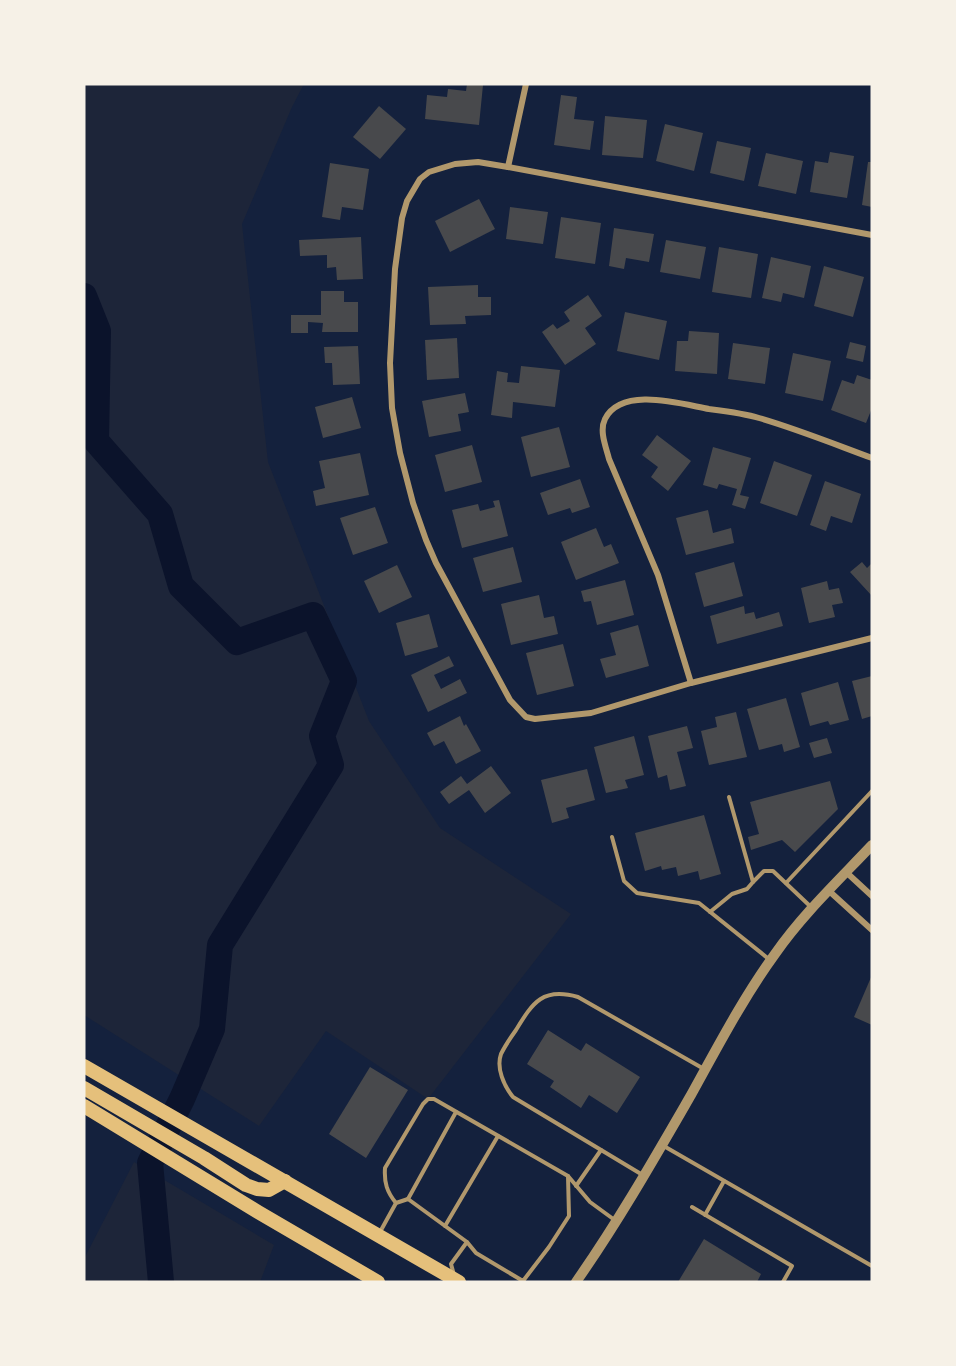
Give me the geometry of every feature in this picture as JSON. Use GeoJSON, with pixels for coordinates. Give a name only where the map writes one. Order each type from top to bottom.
{"type":"FeatureCollection","features":[{"type":"Feature","properties":{"kind":"main road"},"geometry":{"type":"LineString","coordinates":[[89,1068],[457,1281]]}},
{"type":"Feature","properties":{"kind":"main road"},"geometry":{"type":"LineString","coordinates":[[84,1088],[246,1185],[269,1190],[285,1181]]}},
{"type":"Feature","properties":{"kind":"main road"},"geometry":{"type":"LineString","coordinates":[[84,1106],[230,1196],[378,1282]]}},
{"type":"Feature","properties":{"kind":"street"},"geometry":{"type":"LineString","coordinates":[[508,167],[526,84]]}},
{"type":"Feature","properties":{"kind":"street"},"geometry":{"type":"LineString","coordinates":[[872,235],[508,167],[478,162],[455,164],[429,172],[420,179],[407,201],[402,218],[395,269],[390,363],[392,408],[400,453],[413,503],[426,540],[436,563],[510,700],[526,717],[535,719],[591,713],[691,683],[872,638]]}},
{"type":"Feature","properties":{"kind":"street"},"geometry":{"type":"LineString","coordinates":[[691,683],[658,575],[609,459],[604,441],[603,427],[606,417],[626,402],[662,400],[757,417],[872,458]]}},
{"type":"Feature","properties":{"kind":"street"},"geometry":{"type":"LineString","coordinates":[[576,1282],[644,1176],[748,993],[812,908],[872,845]]}},
{"type":"Feature","properties":{"kind":"street"},"geometry":{"type":"LineString","coordinates":[[846,872],[872,896]]}},
{"type":"Feature","properties":{"kind":"street"},"geometry":{"type":"LineString","coordinates":[[828,890],[872,930]]}},
{"type":"Feature","properties":{"kind":"lane"},"geometry":{"type":"LineString","coordinates":[[786,883],[872,791]]}},
{"type":"Feature","properties":{"kind":"lane"},"geometry":{"type":"LineString","coordinates":[[729,797],[753,882]]}},
{"type":"Feature","properties":{"kind":"lane"},"geometry":{"type":"LineString","coordinates":[[612,837],[624,881],[638,893],[699,903],[770,961]]}},
{"type":"Feature","properties":{"kind":"lane"},"geometry":{"type":"LineString","coordinates":[[710,912],[732,894],[747,889],[764,871],[773,871],[812,908]]}},
{"type":"Feature","properties":{"kind":"lane"},"geometry":{"type":"LineString","coordinates":[[644,1176],[513,1097],[506,1088],[500,1067],[501,1054],[529,1008],[537,1001],[555,994],[565,994],[578,998],[705,1070]]}},
{"type":"Feature","properties":{"kind":"lane"},"geometry":{"type":"LineString","coordinates":[[396,1203],[388,1192],[384,1179],[385,1168],[423,1104],[428,1099],[434,1099],[568,1176],[590,1202],[616,1222]]}},
{"type":"Feature","properties":{"kind":"lane"},"geometry":{"type":"LineString","coordinates":[[378,1236],[396,1203],[408,1199],[456,1112]]}},
{"type":"Feature","properties":{"kind":"lane"},"geometry":{"type":"LineString","coordinates":[[445,1226],[498,1136]]}},
{"type":"Feature","properties":{"kind":"lane"},"geometry":{"type":"LineString","coordinates":[[662,1145],[872,1266]]}},
{"type":"Feature","properties":{"kind":"lane"},"geometry":{"type":"LineString","coordinates":[[576,1186],[601,1150]]}},
{"type":"Feature","properties":{"kind":"lane"},"geometry":{"type":"LineString","coordinates":[[408,1199],[467,1242],[476,1253],[523,1281],[569,1216],[568,1176]]}},
{"type":"Feature","properties":{"kind":"lane"},"geometry":{"type":"LineString","coordinates":[[705,1215],[724,1181]]}},
{"type":"Feature","properties":{"kind":"lane"},"geometry":{"type":"LineString","coordinates":[[692,1207],[792,1266],[783,1282]]}},
{"type":"Feature","properties":{"kind":"lane"},"geometry":{"type":"LineString","coordinates":[[457,1281],[451,1264],[467,1242]]}},
{"type":"Feature","properties":{"kind":"shaded area"},"geometry":{"type":"Polygon","coordinates":[[[84,84],[304,84],[242,224],[268,462],[369,721],[440,828],[571,914],[428,1099],[326,1031],[259,1126],[84,1015],[84,84]]]}},
{"type":"Feature","properties":{"kind":"shaded area"},"geometry":{"type":"Polygon","coordinates":[[[134,1162],[274,1245],[260,1282],[84,1282],[84,1259],[134,1162]]]}},
{"type":"Feature","properties":{"kind":"building"},"geometry":{"type":"Polygon","coordinates":[[[467,84],[483,85],[479,125],[425,119],[427,95],[447,97],[448,89],[466,91],[467,84]]]}},
{"type":"Feature","properties":{"kind":"building"},"geometry":{"type":"Polygon","coordinates":[[[561,95],[577,97],[574,119],[594,121],[590,150],[554,145],[561,95]]]}},
{"type":"Feature","properties":{"kind":"building"},"geometry":{"type":"Polygon","coordinates":[[[379,106],[406,129],[380,159],[353,137],[379,106]]]}},
{"type":"Feature","properties":{"kind":"building"},"geometry":{"type":"Polygon","coordinates":[[[605,116],[647,120],[643,158],[602,155],[605,116]]]}},
{"type":"Feature","properties":{"kind":"building"},"geometry":{"type":"Polygon","coordinates":[[[665,124],[703,133],[694,171],[656,161],[665,124]]]}},
{"type":"Feature","properties":{"kind":"building"},"geometry":{"type":"Polygon","coordinates":[[[717,141],[751,148],[744,181],[710,173],[717,141]]]}},
{"type":"Feature","properties":{"kind":"building"},"geometry":{"type":"Polygon","coordinates":[[[830,152],[854,156],[847,198],[810,192],[815,161],[828,163],[830,152]]]}},
{"type":"Feature","properties":{"kind":"building"},"geometry":{"type":"Polygon","coordinates":[[[766,153],[803,161],[796,194],[758,186],[766,153]]]}},
{"type":"Feature","properties":{"kind":"building"},"geometry":{"type":"Polygon","coordinates":[[[868,162],[872,162],[872,207],[862,205],[868,162]]]}},
{"type":"Feature","properties":{"kind":"building"},"geometry":{"type":"Polygon","coordinates":[[[330,163],[369,169],[363,210],[342,207],[340,220],[322,217],[330,163]]]}},
{"type":"Feature","properties":{"kind":"building"},"geometry":{"type":"Polygon","coordinates":[[[479,199],[495,229],[450,252],[435,221],[479,199]]]}},
{"type":"Feature","properties":{"kind":"building"},"geometry":{"type":"Polygon","coordinates":[[[510,207],[548,212],[543,244],[506,239],[510,207]]]}},
{"type":"Feature","properties":{"kind":"building"},"geometry":{"type":"Polygon","coordinates":[[[561,217],[601,223],[595,264],[555,258],[561,217]]]}},
{"type":"Feature","properties":{"kind":"building"},"geometry":{"type":"Polygon","coordinates":[[[614,228],[654,234],[649,262],[626,258],[624,269],[609,266],[614,228]]]}},
{"type":"Feature","properties":{"kind":"building"},"geometry":{"type":"Polygon","coordinates":[[[361,237],[363,279],[337,280],[336,267],[327,268],[327,255],[300,256],[299,240],[361,237]]]}},
{"type":"Feature","properties":{"kind":"building"},"geometry":{"type":"Polygon","coordinates":[[[666,240],[706,247],[700,279],[660,272],[666,240]]]}},
{"type":"Feature","properties":{"kind":"building"},"geometry":{"type":"Polygon","coordinates":[[[719,247],[758,254],[751,298],[712,292],[719,247]]]}},
{"type":"Feature","properties":{"kind":"building"},"geometry":{"type":"Polygon","coordinates":[[[771,257],[811,266],[804,298],[783,293],[781,302],[762,298],[771,257]]]}},
{"type":"Feature","properties":{"kind":"building"},"geometry":{"type":"Polygon","coordinates":[[[824,266],[864,277],[853,317],[814,306],[824,266]]]}},
{"type":"Feature","properties":{"kind":"building"},"geometry":{"type":"Polygon","coordinates":[[[478,285],[478,297],[491,297],[491,315],[465,316],[466,324],[430,325],[428,287],[478,285]]]}},
{"type":"Feature","properties":{"kind":"building"},"geometry":{"type":"Polygon","coordinates":[[[321,291],[344,291],[344,302],[358,302],[358,332],[322,332],[323,323],[308,322],[308,333],[291,333],[291,315],[321,315],[321,291]]]}},
{"type":"Feature","properties":{"kind":"building"},"geometry":{"type":"Polygon","coordinates":[[[588,295],[602,316],[585,328],[596,344],[565,365],[542,332],[553,324],[557,329],[570,321],[564,312],[588,295]]]}},
{"type":"Feature","properties":{"kind":"building"},"geometry":{"type":"Polygon","coordinates":[[[625,312],[667,321],[659,360],[617,351],[625,312]]]}},
{"type":"Feature","properties":{"kind":"building"},"geometry":{"type":"Polygon","coordinates":[[[689,331],[719,333],[717,374],[675,371],[677,341],[688,341],[689,331]]]}},
{"type":"Feature","properties":{"kind":"building"},"geometry":{"type":"Polygon","coordinates":[[[457,338],[459,378],[427,380],[425,340],[457,338]]]}},
{"type":"Feature","properties":{"kind":"building"},"geometry":{"type":"Polygon","coordinates":[[[850,342],[866,346],[863,362],[846,358],[850,342]]]}},
{"type":"Feature","properties":{"kind":"building"},"geometry":{"type":"Polygon","coordinates":[[[733,343],[770,348],[765,384],[728,379],[733,343]]]}},
{"type":"Feature","properties":{"kind":"building"},"geometry":{"type":"Polygon","coordinates":[[[358,346],[360,384],[333,385],[332,363],[325,363],[324,347],[358,346]]]}},
{"type":"Feature","properties":{"kind":"building"},"geometry":{"type":"Polygon","coordinates":[[[793,353],[831,361],[823,401],[785,393],[793,353]]]}},
{"type":"Feature","properties":{"kind":"building"},"geometry":{"type":"Polygon","coordinates":[[[521,366],[560,370],[555,407],[513,402],[512,418],[491,415],[497,371],[508,373],[507,382],[519,383],[521,366]]]}},
{"type":"Feature","properties":{"kind":"building"},"geometry":{"type":"Polygon","coordinates":[[[857,375],[872,380],[872,408],[866,423],[831,410],[842,380],[854,384],[857,375]]]}},
{"type":"Feature","properties":{"kind":"building"},"geometry":{"type":"Polygon","coordinates":[[[465,393],[469,412],[458,414],[461,431],[429,437],[422,401],[465,393]]]}},
{"type":"Feature","properties":{"kind":"building"},"geometry":{"type":"Polygon","coordinates":[[[352,397],[361,428],[323,438],[315,407],[352,397]]]}},
{"type":"Feature","properties":{"kind":"building"},"geometry":{"type":"Polygon","coordinates":[[[559,427],[570,467],[531,477],[521,437],[559,427]]]}},
{"type":"Feature","properties":{"kind":"building"},"geometry":{"type":"Polygon","coordinates":[[[657,435],[691,461],[668,491],[651,477],[658,467],[642,455],[657,435]]]}},
{"type":"Feature","properties":{"kind":"building"},"geometry":{"type":"Polygon","coordinates":[[[472,445],[482,482],[445,492],[435,455],[472,445]]]}},
{"type":"Feature","properties":{"kind":"building"},"geometry":{"type":"Polygon","coordinates":[[[713,447],[751,458],[740,495],[749,497],[745,509],[732,505],[737,489],[719,484],[717,489],[703,485],[713,447]]]}},
{"type":"Feature","properties":{"kind":"building"},"geometry":{"type":"Polygon","coordinates":[[[360,453],[369,495],[316,506],[313,491],[325,488],[319,461],[360,453]]]}},
{"type":"Feature","properties":{"kind":"building"},"geometry":{"type":"Polygon","coordinates":[[[774,461],[812,475],[797,516],[760,503],[774,461]]]}},
{"type":"Feature","properties":{"kind":"building"},"geometry":{"type":"Polygon","coordinates":[[[580,479],[590,507],[572,513],[570,508],[548,515],[540,493],[580,479]]]}},
{"type":"Feature","properties":{"kind":"building"},"geometry":{"type":"Polygon","coordinates":[[[825,481],[861,494],[852,523],[831,516],[826,531],[810,525],[825,481]]]}},
{"type":"Feature","properties":{"kind":"building"},"geometry":{"type":"Polygon","coordinates":[[[499,500],[508,536],[462,548],[452,510],[478,504],[480,511],[495,507],[493,501],[499,500]]]}},
{"type":"Feature","properties":{"kind":"building"},"geometry":{"type":"Polygon","coordinates":[[[375,507],[388,543],[353,555],[340,518],[375,507]]]}},
{"type":"Feature","properties":{"kind":"building"},"geometry":{"type":"Polygon","coordinates":[[[708,510],[713,533],[731,528],[734,543],[686,555],[676,518],[708,510]]]}},
{"type":"Feature","properties":{"kind":"building"},"geometry":{"type":"Polygon","coordinates":[[[596,528],[604,547],[611,544],[619,563],[576,580],[561,542],[596,528]]]}},
{"type":"Feature","properties":{"kind":"building"},"geometry":{"type":"Polygon","coordinates":[[[513,547],[522,582],[483,592],[473,558],[513,547]]]}},
{"type":"Feature","properties":{"kind":"building"},"geometry":{"type":"Polygon","coordinates":[[[734,562],[743,596],[704,607],[695,573],[734,562]]]}},
{"type":"Feature","properties":{"kind":"building"},"geometry":{"type":"Polygon","coordinates":[[[862,562],[867,568],[872,563],[872,596],[850,572],[862,562]]]}},
{"type":"Feature","properties":{"kind":"building"},"geometry":{"type":"Polygon","coordinates":[[[397,565],[412,597],[379,613],[364,581],[397,565]]]}},
{"type":"Feature","properties":{"kind":"building"},"geometry":{"type":"Polygon","coordinates":[[[625,580],[634,615],[597,625],[591,601],[584,602],[581,591],[625,580]]]}},
{"type":"Feature","properties":{"kind":"building"},"geometry":{"type":"Polygon","coordinates":[[[827,581],[829,590],[839,588],[843,603],[832,605],[835,617],[809,623],[801,588],[827,581]]]}},
{"type":"Feature","properties":{"kind":"building"},"geometry":{"type":"Polygon","coordinates":[[[539,595],[544,618],[554,616],[558,634],[511,645],[501,604],[539,595]]]}},
{"type":"Feature","properties":{"kind":"building"},"geometry":{"type":"Polygon","coordinates":[[[744,606],[745,614],[754,612],[756,619],[779,612],[783,626],[717,644],[710,616],[744,606]]]}},
{"type":"Feature","properties":{"kind":"building"},"geometry":{"type":"Polygon","coordinates":[[[429,614],[438,647],[405,656],[396,623],[429,614]]]}},
{"type":"Feature","properties":{"kind":"building"},"geometry":{"type":"Polygon","coordinates":[[[638,625],[649,666],[606,678],[600,659],[616,655],[610,633],[638,625]]]}},
{"type":"Feature","properties":{"kind":"building"},"geometry":{"type":"Polygon","coordinates":[[[563,644],[574,686],[537,695],[526,653],[563,644]]]}},
{"type":"Feature","properties":{"kind":"building"},"geometry":{"type":"Polygon","coordinates":[[[449,656],[454,666],[434,675],[441,689],[460,679],[467,693],[428,712],[411,675],[449,656]]]}},
{"type":"Feature","properties":{"kind":"building"},"geometry":{"type":"Polygon","coordinates":[[[872,676],[872,716],[862,719],[852,681],[872,676]]]}},
{"type":"Feature","properties":{"kind":"building"},"geometry":{"type":"Polygon","coordinates":[[[838,682],[849,720],[830,725],[828,721],[810,726],[801,693],[838,682]]]}},
{"type":"Feature","properties":{"kind":"building"},"geometry":{"type":"Polygon","coordinates":[[[786,698],[800,747],[784,752],[782,744],[759,750],[747,709],[786,698]]]}},
{"type":"Feature","properties":{"kind":"building"},"geometry":{"type":"Polygon","coordinates":[[[736,712],[747,757],[709,765],[701,731],[717,727],[715,717],[736,712]]]}},
{"type":"Feature","properties":{"kind":"building"},"geometry":{"type":"Polygon","coordinates":[[[460,716],[481,751],[456,764],[444,741],[434,746],[427,733],[460,716]]]}},
{"type":"Feature","properties":{"kind":"building"},"geometry":{"type":"Polygon","coordinates":[[[687,726],[693,748],[677,752],[686,786],[670,790],[667,775],[658,778],[648,736],[687,726]]]}},
{"type":"Feature","properties":{"kind":"building"},"geometry":{"type":"Polygon","coordinates":[[[634,736],[644,775],[625,780],[628,788],[606,793],[594,747],[634,736]]]}},
{"type":"Feature","properties":{"kind":"building"},"geometry":{"type":"Polygon","coordinates":[[[827,738],[832,753],[814,758],[809,743],[827,738]]]}},
{"type":"Feature","properties":{"kind":"building"},"geometry":{"type":"Polygon","coordinates":[[[491,766],[511,793],[485,813],[469,790],[449,804],[440,792],[461,776],[467,784],[491,766]]]}},
{"type":"Feature","properties":{"kind":"building"},"geometry":{"type":"Polygon","coordinates":[[[587,769],[595,800],[566,808],[569,818],[552,823],[541,780],[587,769]]]}},
{"type":"Feature","properties":{"kind":"building"},"geometry":{"type":"Polygon","coordinates":[[[830,781],[838,809],[795,852],[782,840],[751,850],[748,837],[759,834],[750,802],[830,781]]]}},
{"type":"Feature","properties":{"kind":"building"},"geometry":{"type":"Polygon","coordinates":[[[704,815],[721,874],[700,880],[698,871],[678,876],[676,867],[662,870],[661,866],[645,871],[635,833],[704,815]]]}},
{"type":"Feature","properties":{"kind":"building"},"geometry":{"type":"Polygon","coordinates":[[[872,975],[872,1025],[854,1017],[872,975]]]}},
{"type":"Feature","properties":{"kind":"building"},"geometry":{"type":"Polygon","coordinates":[[[548,1030],[581,1051],[586,1043],[640,1077],[617,1113],[589,1095],[581,1108],[550,1087],[554,1081],[527,1064],[548,1030]]]}},
{"type":"Feature","properties":{"kind":"building"},"geometry":{"type":"Polygon","coordinates":[[[370,1067],[408,1090],[366,1158],[329,1134],[370,1067]]]}},
{"type":"Feature","properties":{"kind":"building"},"geometry":{"type":"Polygon","coordinates":[[[704,1239],[761,1274],[757,1282],[678,1282],[704,1239]]]}},
{"type":"Feature","properties":{"kind":"waterway"},"geometry":{"type":"LineString","coordinates":[[84,296],[98,331],[96,441],[160,514],[181,586],[237,642],[313,615],[344,681],[322,736],[331,765],[220,945],[212,1029],[182,1099],[150,1163],[161,1282]]}}]}
